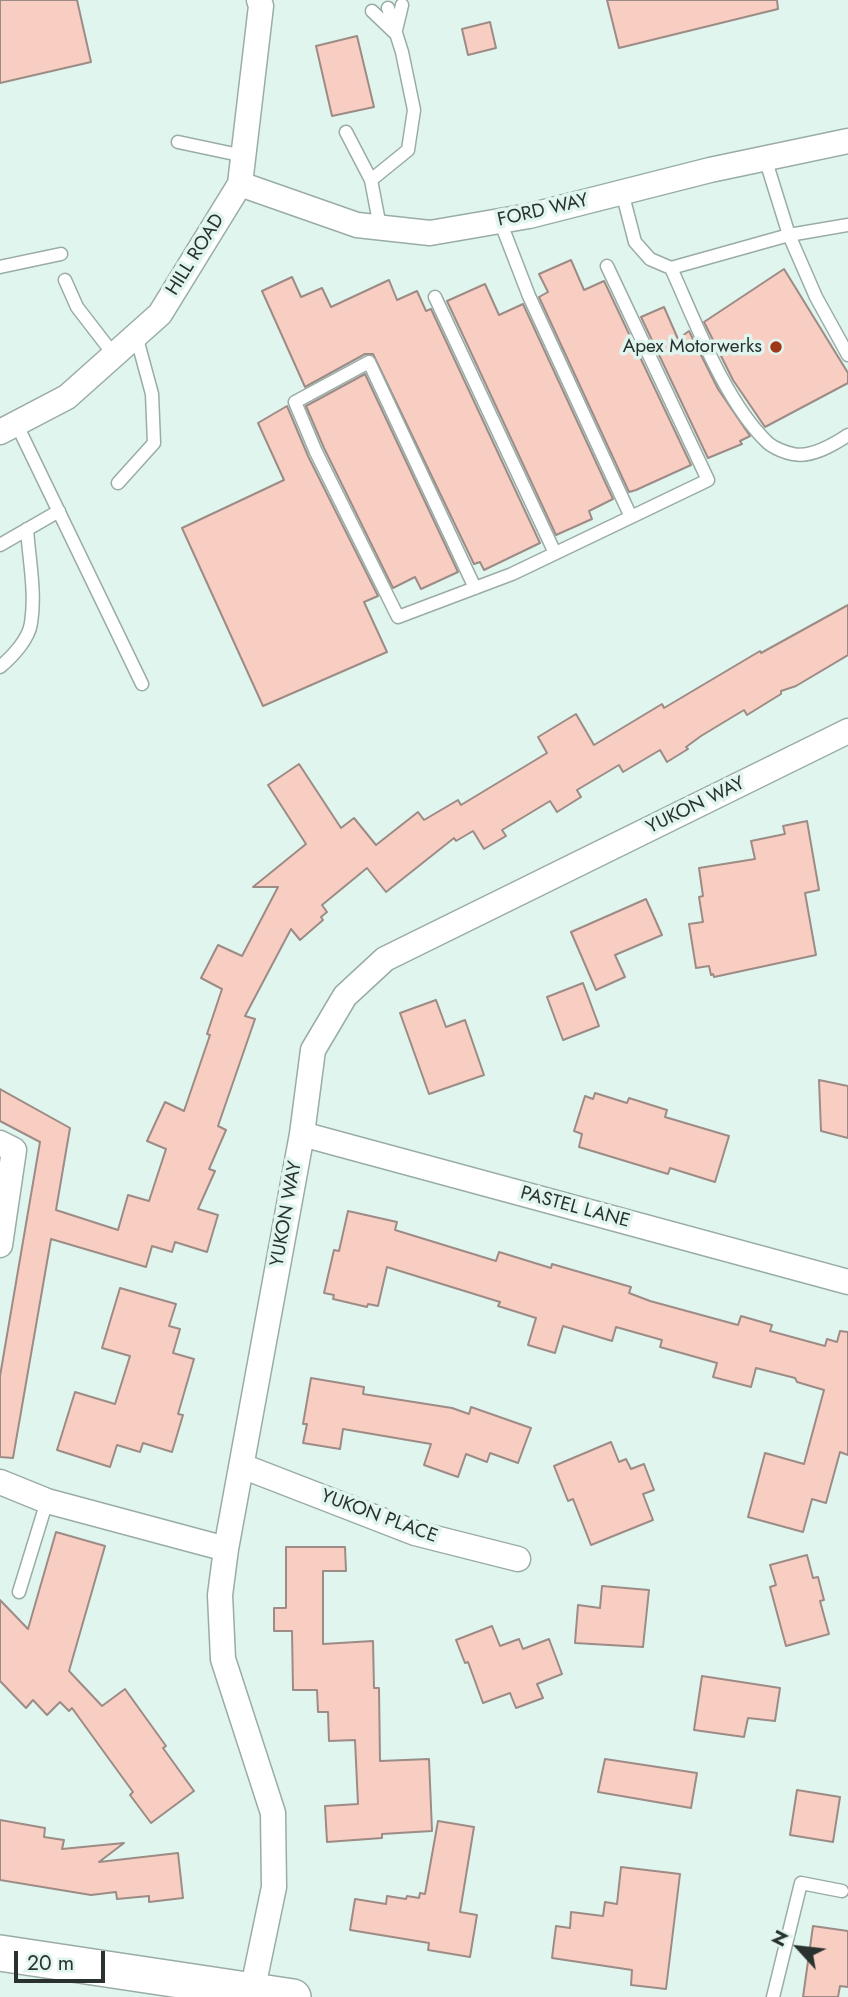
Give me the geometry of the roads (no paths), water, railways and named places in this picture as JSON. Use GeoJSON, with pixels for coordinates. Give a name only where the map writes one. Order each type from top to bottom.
{"type":"FeatureCollection","features":[{"type":"Feature","properties":{"kind":"main road"},"geometry":{"type":"LineString","coordinates":[[0,1953],[252,1994],[293,1997]]}},
{"type":"Feature","properties":{"kind":"street","name":"HILL ROAD"},"geometry":{"type":"LineString","coordinates":[[8,428],[67,397],[160,314],[240,184],[261,6],[259,0]]}},
{"type":"Feature","properties":{"kind":"street","name":"FORD WAY"},"geometry":{"type":"LineString","coordinates":[[240,184],[357,225],[430,233],[529,216],[710,170],[848,141]]}},
{"type":"Feature","properties":{"kind":"street","name":"YUKON WAY"},"geometry":{"type":"LineString","coordinates":[[252,1994],[274,1887],[273,1812],[223,1659],[220,1595],[226,1549],[302,1134],[313,1050],[345,996],[385,959],[848,732]]}},
{"type":"Feature","properties":{"kind":"street","name":"PASTEL LANE"},"geometry":{"type":"LineString","coordinates":[[302,1134],[848,1282]]}},
{"type":"Feature","properties":{"kind":"street"},"geometry":{"type":"LineString","coordinates":[[0,1143],[15,1150],[0,1245]]}},
{"type":"Feature","properties":{"kind":"street","name":"YUKON PLACE"},"geometry":{"type":"LineString","coordinates":[[242,1466],[415,1533],[518,1559]]}},
{"type":"Feature","properties":{"kind":"street"},"geometry":{"type":"LineString","coordinates":[[0,1482],[47,1501],[226,1549]]}},
{"type":"Feature","properties":{"kind":"lane"},"geometry":{"type":"LineString","coordinates":[[395,34],[402,5]]}},
{"type":"Feature","properties":{"kind":"lane"},"geometry":{"type":"LineString","coordinates":[[371,180],[408,149],[414,110],[402,52],[388,8]]}},
{"type":"Feature","properties":{"kind":"lane"},"geometry":{"type":"LineString","coordinates":[[372,11],[395,34]]}},
{"type":"Feature","properties":{"kind":"lane"},"geometry":{"type":"LineString","coordinates":[[346,132],[371,180],[380,227]]}},
{"type":"Feature","properties":{"kind":"lane"},"geometry":{"type":"LineString","coordinates":[[178,142],[244,156]]}},
{"type":"Feature","properties":{"kind":"lane"},"geometry":{"type":"LineString","coordinates":[[765,159],[789,235],[816,297],[848,355]]}},
{"type":"Feature","properties":{"kind":"lane"},"geometry":{"type":"LineString","coordinates":[[622,192],[635,242],[650,259],[671,268],[789,235],[848,225]]}},
{"type":"Feature","properties":{"kind":"lane"},"geometry":{"type":"LineString","coordinates":[[500,221],[528,296],[631,517]]}},
{"type":"Feature","properties":{"kind":"lane"},"geometry":{"type":"LineString","coordinates":[[0,267],[61,254]]}},
{"type":"Feature","properties":{"kind":"lane"},"geometry":{"type":"LineString","coordinates":[[475,588],[369,362],[295,402],[316,452],[398,617],[475,588],[512,574],[708,480],[607,266]]}},
{"type":"Feature","properties":{"kind":"lane"},"geometry":{"type":"LineString","coordinates":[[671,268],[722,377],[747,418],[770,445],[795,455],[826,449],[848,435]]}},
{"type":"Feature","properties":{"kind":"lane"},"geometry":{"type":"LineString","coordinates":[[65,280],[77,307],[114,355]]}},
{"type":"Feature","properties":{"kind":"lane"},"geometry":{"type":"LineString","coordinates":[[435,297],[555,553]]}},
{"type":"Feature","properties":{"kind":"lane"},"geometry":{"type":"LineString","coordinates":[[118,482],[154,443],[152,394],[136,335]]}},
{"type":"Feature","properties":{"kind":"lane"},"geometry":{"type":"LineString","coordinates":[[8,428],[59,511],[142,684]]}},
{"type":"Feature","properties":{"kind":"lane"},"geometry":{"type":"LineString","coordinates":[[0,545],[59,511]]}},
{"type":"Feature","properties":{"kind":"lane"},"geometry":{"type":"LineString","coordinates":[[0,667],[10,659],[32,625],[27,529]]}},
{"type":"Feature","properties":{"kind":"lane"},"geometry":{"type":"LineString","coordinates":[[19,1592],[47,1501]]}},
{"type":"Feature","properties":{"kind":"lane"},"geometry":{"type":"LineString","coordinates":[[773,1997],[801,1883],[842,1891]]}},
{"type":"Feature","properties":{"kind":"place","name":"Apex Motorwerks"},"geometry":{"type":"Point","coordinates":[776,347]}}]}
